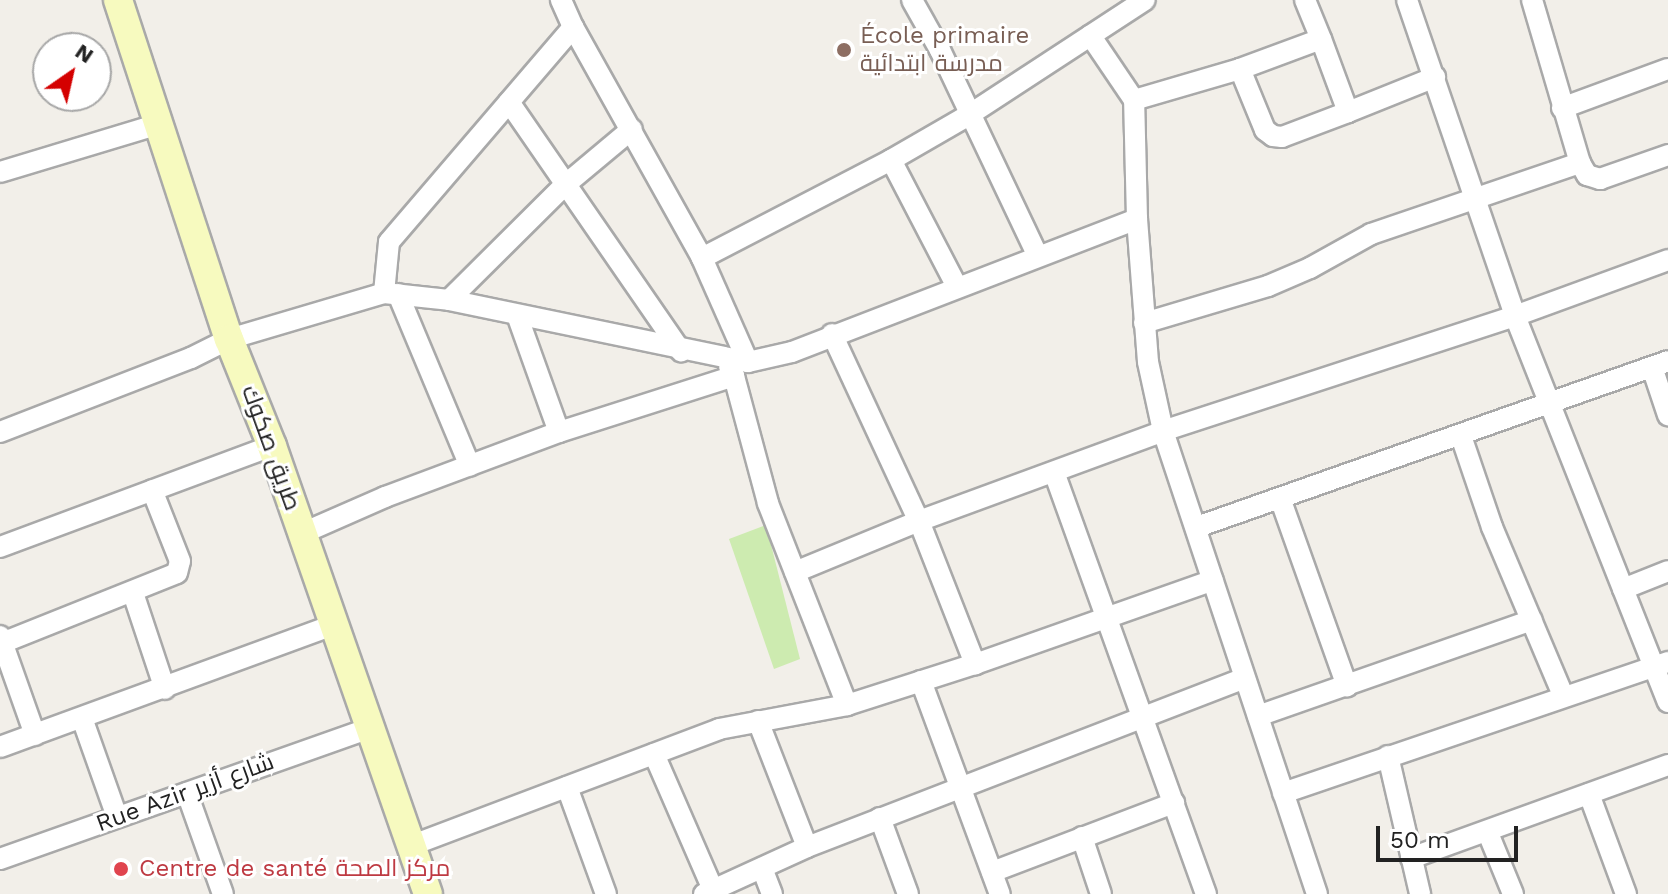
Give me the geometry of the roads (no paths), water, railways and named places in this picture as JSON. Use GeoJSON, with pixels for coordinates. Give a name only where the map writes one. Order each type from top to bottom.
{"type":"FeatureCollection","features":[{"type":"Feature","properties":{"kind":"street","name":"طريق صكوك"},"geometry":{"type":"LineString","coordinates":[[118,0],[229,339],[272,446],[428,894]]}},
{"type":"Feature","properties":{"kind":"street"},"geometry":{"type":"LineString","coordinates":[[561,0],[573,27],[702,258],[736,366],[768,503],[847,705]]}},
{"type":"Feature","properties":{"kind":"street"},"geometry":{"type":"LineString","coordinates":[[912,0],[940,50],[1038,256]]}},
{"type":"Feature","properties":{"kind":"street"},"geometry":{"type":"LineString","coordinates":[[702,258],[891,160],[969,115],[1145,0]]}},
{"type":"Feature","properties":{"kind":"street"},"geometry":{"type":"LineString","coordinates":[[1305,0],[1348,112]]}},
{"type":"Feature","properties":{"kind":"street"},"geometry":{"type":"LineString","coordinates":[[1407,0],[1515,316],[1623,589],[1661,664],[1668,702]]}},
{"type":"Feature","properties":{"kind":"street"},"geometry":{"type":"LineString","coordinates":[[1533,0],[1562,108],[1587,175],[1600,179],[1668,155]]}},
{"type":"Feature","properties":{"kind":"street"},"geometry":{"type":"LineString","coordinates":[[470,466],[391,293],[389,242],[573,27]]}},
{"type":"Feature","properties":{"kind":"street"},"geometry":{"type":"LineString","coordinates":[[1090,35],[1134,100],[1144,323],[1163,431],[1317,894]]}},
{"type":"Feature","properties":{"kind":"street"},"geometry":{"type":"LineString","coordinates":[[1134,100],[1240,69],[1321,39]]}},
{"type":"Feature","properties":{"kind":"street"},"geometry":{"type":"LineString","coordinates":[[1240,69],[1265,130],[1273,136],[1282,137],[1435,77]]}},
{"type":"Feature","properties":{"kind":"street"},"geometry":{"type":"LineString","coordinates":[[1562,108],[1668,69]]}},
{"type":"Feature","properties":{"kind":"street"},"geometry":{"type":"LineString","coordinates":[[509,102],[681,351]]}},
{"type":"Feature","properties":{"kind":"street"},"geometry":{"type":"LineString","coordinates":[[0,172],[159,124]]}},
{"type":"Feature","properties":{"kind":"street"},"geometry":{"type":"LineString","coordinates":[[449,300],[565,185],[632,129]]}},
{"type":"Feature","properties":{"kind":"street"},"geometry":{"type":"LineString","coordinates":[[891,160],[957,287]]}},
{"type":"Feature","properties":{"kind":"street"},"geometry":{"type":"LineString","coordinates":[[1144,323],[1268,286],[1310,268],[1354,240],[1580,163]]}},
{"type":"Feature","properties":{"kind":"street"},"geometry":{"type":"LineString","coordinates":[[303,533],[385,497],[736,366],[792,352],[832,334],[1137,219]]}},
{"type":"Feature","properties":{"kind":"street"},"geometry":{"type":"LineString","coordinates":[[795,572],[919,521],[1163,431],[1515,316],[1668,260]]}},
{"type":"Feature","properties":{"kind":"street"},"geometry":{"type":"LineString","coordinates":[[0,432],[191,358],[229,339],[391,293],[449,300],[736,366]]}},
{"type":"Feature","properties":{"kind":"street"},"geometry":{"type":"LineString","coordinates":[[517,315],[559,432]]}},
{"type":"Feature","properties":{"kind":"street"},"geometry":{"type":"LineString","coordinates":[[832,334],[919,521],[975,664]]}},
{"type":"Feature","properties":{"kind":"street"},"geometry":{"type":"LineString","coordinates":[[1197,527],[1660,364],[1668,415]]}},
{"type":"Feature","properties":{"kind":"street"},"geometry":{"type":"LineString","coordinates":[[1461,436],[1492,527],[1563,695]]}},
{"type":"Feature","properties":{"kind":"street"},"geometry":{"type":"LineString","coordinates":[[0,547],[272,446]]}},
{"type":"Feature","properties":{"kind":"street"},"geometry":{"type":"LineString","coordinates":[[1054,472],[1145,717],[1206,894]]}},
{"type":"Feature","properties":{"kind":"street"},"geometry":{"type":"LineString","coordinates":[[35,735],[1,640],[173,578],[181,567],[152,490]]}},
{"type":"Feature","properties":{"kind":"street"},"geometry":{"type":"LineString","coordinates":[[1280,498],[1347,686]]}},
{"type":"Feature","properties":{"kind":"street"},"geometry":{"type":"LineString","coordinates":[[1623,589],[1668,571]]}},
{"type":"Feature","properties":{"kind":"street"},"geometry":{"type":"LineString","coordinates":[[410,846],[719,729],[847,705],[975,664],[1213,580]]}},
{"type":"Feature","properties":{"kind":"street"},"geometry":{"type":"LineString","coordinates":[[133,593],[165,689]]}},
{"type":"Feature","properties":{"kind":"street"},"geometry":{"type":"LineString","coordinates":[[1258,716],[1532,620]]}},
{"type":"Feature","properties":{"kind":"street"},"geometry":{"type":"LineString","coordinates":[[0,747],[334,625]]}},
{"type":"Feature","properties":{"kind":"street"},"geometry":{"type":"LineString","coordinates":[[1283,793],[1661,664]]}},
{"type":"Feature","properties":{"kind":"street"},"geometry":{"type":"LineString","coordinates":[[654,754],[711,893],[807,847],[1245,678]]}},
{"type":"Feature","properties":{"kind":"street"},"geometry":{"type":"LineString","coordinates":[[921,681],[1000,894]]}},
{"type":"Feature","properties":{"kind":"street"},"geometry":{"type":"LineString","coordinates":[[82,718],[117,817]]}},
{"type":"Feature","properties":{"kind":"street"},"geometry":{"type":"LineString","coordinates":[[758,721],[807,847]]}},
{"type":"Feature","properties":{"kind":"street","name":"Rue Azir شارع أزير"},"geometry":{"type":"LineString","coordinates":[[0,859],[370,728]]}},
{"type":"Feature","properties":{"kind":"street"},"geometry":{"type":"LineString","coordinates":[[1388,756],[1420,894]]}},
{"type":"Feature","properties":{"kind":"street"},"geometry":{"type":"LineString","coordinates":[[1411,858],[1488,833],[1668,765]]}},
{"type":"Feature","properties":{"kind":"street"},"geometry":{"type":"LineString","coordinates":[[567,787],[606,894]]}},
{"type":"Feature","properties":{"kind":"street"},"geometry":{"type":"LineString","coordinates":[[187,793],[223,894]]}},
{"type":"Feature","properties":{"kind":"street"},"geometry":{"type":"LineString","coordinates":[[1589,794],[1626,894]]}},
{"type":"Feature","properties":{"kind":"street"},"geometry":{"type":"LineString","coordinates":[[992,872],[1174,803]]}},
{"type":"Feature","properties":{"kind":"street"},"geometry":{"type":"LineString","coordinates":[[880,818],[908,894]]}},
{"type":"Feature","properties":{"kind":"street"},"geometry":{"type":"LineString","coordinates":[[1488,833],[1513,894]]}},
{"type":"Feature","properties":{"kind":"street"},"geometry":{"type":"LineString","coordinates":[[1082,837],[1101,894]]}},
{"type":"Feature","properties":{"kind":"street"},"geometry":{"type":"LineString","coordinates":[[762,868],[772,894]]}},
{"type":"Feature","properties":{"kind":"place","name":"École primaire مدرسة ابتدائية"},"geometry":{"type":"Point","coordinates":[844,50]}},
{"type":"Feature","properties":{"kind":"place","name":"Centre de santé مركز الصحة"},"geometry":{"type":"Point","coordinates":[121,869]}}]}
